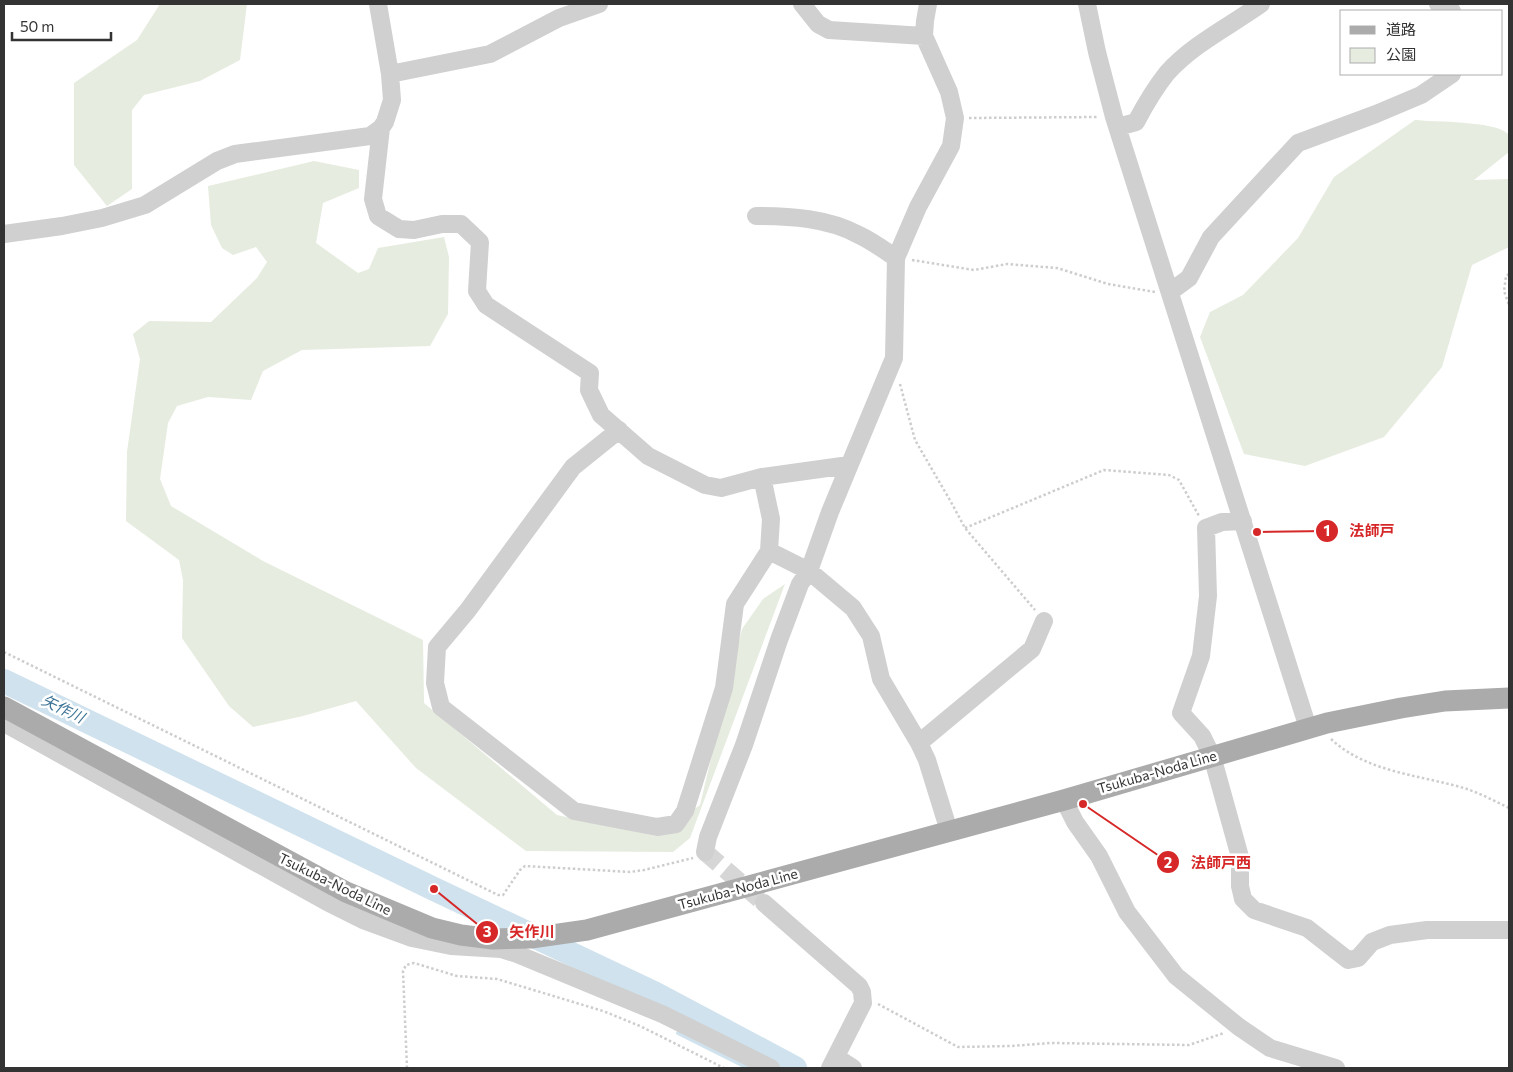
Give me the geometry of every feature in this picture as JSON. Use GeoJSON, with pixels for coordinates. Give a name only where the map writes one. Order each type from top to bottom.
{"type":"FeatureCollection","features":[{"type":"Feature","properties":{"kind":"main road","name":"Tsukuba-Noda Line"},"geometry":{"type":"LineString","coordinates":[[4,707],[346,892],[432,928],[498,942],[587,930],[1064,800],[1317,726],[1400,708],[1445,702],[1509,698]]}},
{"type":"Feature","properties":{"kind":"street"},"geometry":{"type":"LineString","coordinates":[[4,234],[102,218],[145,205],[216,161],[235,154],[370,136],[381,128],[385,122],[392,100],[390,74],[378,4]]}},
{"type":"Feature","properties":{"kind":"street"},"geometry":{"type":"LineString","coordinates":[[390,74],[490,54],[559,18],[599,4]]}},
{"type":"Feature","properties":{"kind":"street"},"geometry":{"type":"LineString","coordinates":[[802,4],[818,24],[829,30],[924,36]]}},
{"type":"Feature","properties":{"kind":"street"},"geometry":{"type":"LineString","coordinates":[[706,852],[708,837],[744,745],[800,584],[809,571],[849,465],[894,358],[896,258],[918,207],[951,146],[955,118],[949,92],[924,36],[928,4]]}},
{"type":"Feature","properties":{"kind":"street"},"geometry":{"type":"LineString","coordinates":[[1087,4],[1097,52],[1116,122],[1170,292],[1243,521],[1317,726]]}},
{"type":"Feature","properties":{"kind":"street"},"geometry":{"type":"LineString","coordinates":[[1116,122],[1136,122],[1146,103],[1168,73],[1200,44],[1261,4]]}},
{"type":"Feature","properties":{"kind":"street"},"geometry":{"type":"LineString","coordinates":[[1438,4],[1450,10]]}},
{"type":"Feature","properties":{"kind":"street"},"geometry":{"type":"LineString","coordinates":[[1170,292],[1189,278],[1211,237],[1298,143],[1421,95],[1451,75]]}},
{"type":"Feature","properties":{"kind":"street"},"geometry":{"type":"LineString","coordinates":[[381,128],[373,199],[378,216],[399,229],[414,230],[442,224],[461,224],[480,242],[477,291],[486,304],[590,373],[589,390],[601,415],[648,456],[705,485],[721,488],[762,477],[849,465]]}},
{"type":"Feature","properties":{"kind":"street"},"geometry":{"type":"LineString","coordinates":[[756,216],[778,216],[827,222],[858,234],[896,258]]}},
{"type":"Feature","properties":{"kind":"street"},"geometry":{"type":"LineString","coordinates":[[619,430],[573,467],[468,610],[437,647],[435,682],[441,707],[574,811],[657,827],[676,824],[685,811],[724,688],[735,604],[769,551],[771,519],[762,477]]}},
{"type":"Feature","properties":{"kind":"street"},"geometry":{"type":"LineString","coordinates":[[1243,521],[1222,522],[1206,528],[1208,596],[1201,656],[1181,712],[1202,736],[1212,756],[1240,857],[1240,886],[1243,899],[1254,910],[1307,928],[1348,960],[1358,958],[1372,942],[1390,935],[1427,930],[1509,930]]}},
{"type":"Feature","properties":{"kind":"street"},"geometry":{"type":"LineString","coordinates":[[769,551],[809,571],[853,608],[871,636],[881,679],[919,743],[949,831]]}},
{"type":"Feature","properties":{"kind":"street"},"geometry":{"type":"LineString","coordinates":[[919,743],[1032,649],[1044,621]]}},
{"type":"Feature","properties":{"kind":"street"},"geometry":{"type":"LineString","coordinates":[[4,723],[363,920],[412,938],[451,946],[498,942],[517,954],[662,1014],[771,1068]]}},
{"type":"Feature","properties":{"kind":"street"},"geometry":{"type":"LineString","coordinates":[[1064,800],[1075,822],[1100,856],[1127,912],[1176,976],[1239,1027],[1270,1048],[1336,1068]]}},
{"type":"Feature","properties":{"kind":"street"},"geometry":{"type":"LineString","coordinates":[[764,903],[859,986],[863,1002],[832,1063],[853,1068]]}},
{"type":"Feature","properties":{"kind":"path"},"geometry":{"type":"LineString","coordinates":[[955,118],[1116,122]]}},
{"type":"Feature","properties":{"kind":"path"},"geometry":{"type":"LineString","coordinates":[[896,258],[974,270],[1007,264],[1056,268],[1108,284],[1170,292]]}},
{"type":"Feature","properties":{"kind":"path"},"geometry":{"type":"LineString","coordinates":[[1509,274],[1506,276],[1504,291],[1509,305]]}},
{"type":"Feature","properties":{"kind":"path"},"geometry":{"type":"LineString","coordinates":[[894,358],[915,440],[965,528],[1044,621]]}},
{"type":"Feature","properties":{"kind":"path"},"geometry":{"type":"LineString","coordinates":[[965,528],[1104,470],[1169,475],[1179,480],[1206,528]]}},
{"type":"Feature","properties":{"kind":"path"},"geometry":{"type":"LineString","coordinates":[[4,652],[498,895],[502,895],[525,866],[630,872],[691,859],[706,852]]}},
{"type":"Feature","properties":{"kind":"path"},"geometry":{"type":"LineString","coordinates":[[1317,726],[1332,740],[1355,756],[1395,772],[1468,789],[1509,808]]}},
{"type":"Feature","properties":{"kind":"path"},"geometry":{"type":"LineString","coordinates":[[407,1068],[403,971],[406,965],[414,963],[457,976],[497,979],[603,1011],[640,1026],[724,1068]]}},
{"type":"Feature","properties":{"kind":"path"},"geometry":{"type":"LineString","coordinates":[[863,997],[958,1047],[1050,1043],[1189,1046],[1239,1027]]}},
{"type":"Feature","properties":{"kind":"green space"},"geometry":{"type":"Polygon","coordinates":[[[160,4],[247,4],[240,60],[200,81],[144,95],[132,110],[132,189],[107,206],[74,165],[74,83],[137,40],[160,4]]]}},
{"type":"Feature","properties":{"kind":"green space"},"geometry":{"type":"Polygon","coordinates":[[[1415,120],[1477,124],[1500,129],[1507,133],[1509,152],[1474,180],[1509,179],[1509,247],[1472,265],[1442,367],[1384,437],[1305,466],[1244,454],[1200,337],[1210,312],[1243,295],[1298,238],[1334,177],[1415,120]]]}},
{"type":"Feature","properties":{"kind":"green space"},"geometry":{"type":"Polygon","coordinates":[[[314,161],[359,170],[359,188],[323,203],[316,243],[358,273],[369,269],[378,248],[444,237],[449,257],[448,314],[430,346],[302,350],[263,371],[251,400],[208,397],[177,406],[168,423],[160,479],[171,506],[263,561],[423,640],[424,703],[557,815],[656,836],[700,805],[742,629],[763,599],[785,584],[690,838],[673,852],[526,851],[416,768],[356,701],[303,716],[253,727],[229,706],[182,638],[183,580],[179,560],[126,521],[127,452],[140,359],[133,334],[149,321],[211,322],[257,278],[267,262],[256,247],[233,255],[222,248],[211,225],[208,186],[314,161]]]}},
{"type":"Feature","properties":{"kind":"waterway","name":"矢作川"},"geometry":{"type":"LineString","coordinates":[[4,681],[654,993],[795,1068]]}},
{"type":"Feature","properties":{"kind":"waterway"},"geometry":{"type":"LineString","coordinates":[[678,1033],[748,1068]]}},
{"type":"Feature","properties":{"kind":"tunnel"},"geometry":{"type":"LineString","coordinates":[[705,852],[764,903]]}},
{"type":"Feature","properties":{"kind":"place","name":"法師戸"},"geometry":{"type":"Point","coordinates":[1257,532]}},
{"type":"Feature","properties":{"kind":"place","name":"法師戸西"},"geometry":{"type":"Point","coordinates":[1083,804]}},
{"type":"Feature","properties":{"kind":"place","name":"矢作川"},"geometry":{"type":"Point","coordinates":[434,889]}}]}
